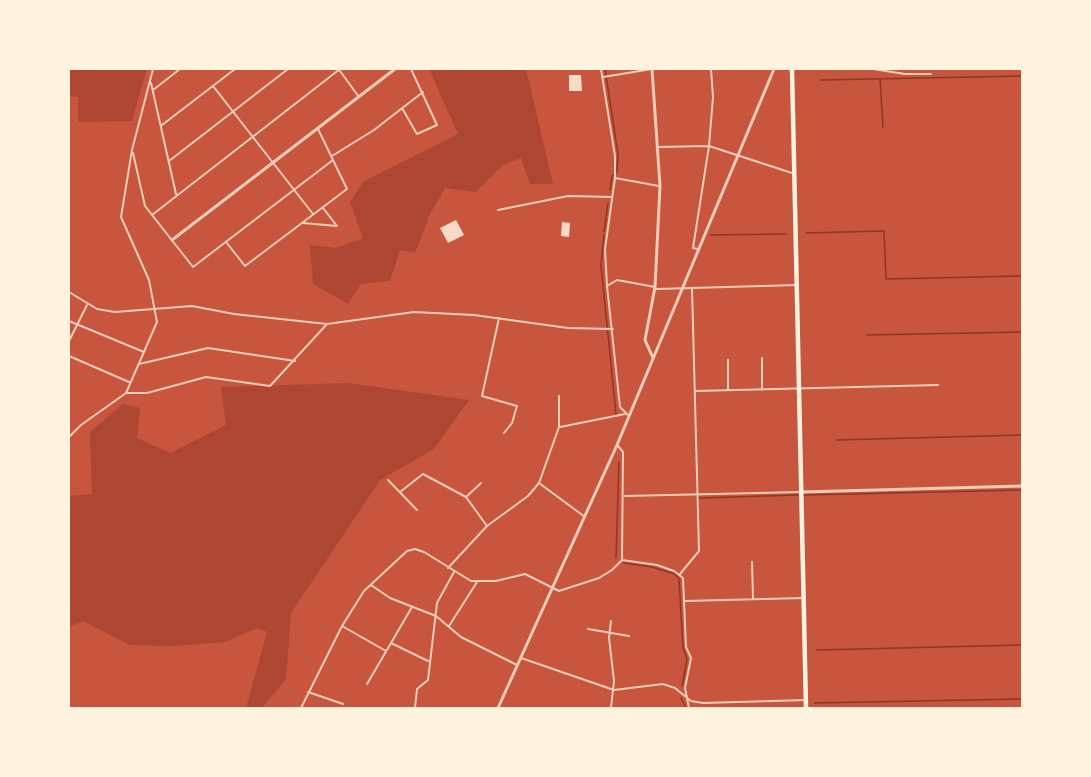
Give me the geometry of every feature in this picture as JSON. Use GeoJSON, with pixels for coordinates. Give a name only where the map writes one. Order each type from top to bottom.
{"type":"FeatureCollection","features":[{"type":"Feature","properties":{"kind":"highway"},"geometry":{"type":"LineString","coordinates":[[792,69],[807,708]]}},
{"type":"Feature","properties":{"kind":"street"},"geometry":{"type":"LineString","coordinates":[[126,393],[156,322],[148,280],[121,218],[132,150],[153,69]]}},
{"type":"Feature","properties":{"kind":"street"},"geometry":{"type":"LineString","coordinates":[[153,90],[180,69]]}},
{"type":"Feature","properties":{"kind":"street"},"geometry":{"type":"LineString","coordinates":[[162,125],[235,69]]}},
{"type":"Feature","properties":{"kind":"street"},"geometry":{"type":"LineString","coordinates":[[169,161],[288,69]]}},
{"type":"Feature","properties":{"kind":"street"},"geometry":{"type":"LineString","coordinates":[[152,215],[339,69],[360,97]]}},
{"type":"Feature","properties":{"kind":"street"},"geometry":{"type":"LineString","coordinates":[[172,240],[395,69]]}},
{"type":"Feature","properties":{"kind":"street"},"geometry":{"type":"LineString","coordinates":[[402,108],[417,134],[437,125],[411,69]]}},
{"type":"Feature","properties":{"kind":"street"},"geometry":{"type":"LineString","coordinates":[[601,69],[604,76],[615,156],[612,197],[604,249],[610,329],[620,407],[627,415]]}},
{"type":"Feature","properties":{"kind":"street"},"geometry":{"type":"LineString","coordinates":[[604,76],[652,69],[660,186],[654,288],[645,340],[653,358]]}},
{"type":"Feature","properties":{"kind":"street"},"geometry":{"type":"LineString","coordinates":[[698,249],[693,248],[710,146],[713,97],[711,69]]}},
{"type":"Feature","properties":{"kind":"street"},"geometry":{"type":"LineString","coordinates":[[498,708],[617,445],[627,415],[774,69]]}},
{"type":"Feature","properties":{"kind":"street"},"geometry":{"type":"LineString","coordinates":[[873,69],[905,74],[931,74]]}},
{"type":"Feature","properties":{"kind":"street"},"geometry":{"type":"LineString","coordinates":[[150,80],[177,196]]}},
{"type":"Feature","properties":{"kind":"street"},"geometry":{"type":"LineString","coordinates":[[213,87],[313,215]]}},
{"type":"Feature","properties":{"kind":"street"},"geometry":{"type":"LineString","coordinates":[[332,156],[374,130],[423,92]]}},
{"type":"Feature","properties":{"kind":"street"},"geometry":{"type":"LineString","coordinates":[[226,242],[245,266],[347,189],[318,129]]}},
{"type":"Feature","properties":{"kind":"street"},"geometry":{"type":"LineString","coordinates":[[658,147],[710,146],[794,173]]}},
{"type":"Feature","properties":{"kind":"street"},"geometry":{"type":"LineString","coordinates":[[132,150],[144,206],[193,267],[333,160]]}},
{"type":"Feature","properties":{"kind":"street"},"geometry":{"type":"LineString","coordinates":[[614,176],[660,186]]}},
{"type":"Feature","properties":{"kind":"street"},"geometry":{"type":"LineString","coordinates":[[498,210],[568,196],[612,197]]}},
{"type":"Feature","properties":{"kind":"street"},"geometry":{"type":"LineString","coordinates":[[302,223],[337,226],[323,208]]}},
{"type":"Feature","properties":{"kind":"street"},"geometry":{"type":"LineString","coordinates":[[607,286],[617,280],[654,288],[797,285]]}},
{"type":"Feature","properties":{"kind":"street"},"geometry":{"type":"LineString","coordinates":[[680,574],[699,551],[692,288]]}},
{"type":"Feature","properties":{"kind":"street"},"geometry":{"type":"LineString","coordinates":[[69,292],[80,297],[87,305],[115,312],[192,306],[234,314],[327,324],[414,312],[499,318],[568,328],[610,329]]}},
{"type":"Feature","properties":{"kind":"street"},"geometry":{"type":"LineString","coordinates":[[69,341],[87,305]]}},
{"type":"Feature","properties":{"kind":"street"},"geometry":{"type":"LineString","coordinates":[[499,318],[482,396],[517,406],[512,423],[504,433]]}},
{"type":"Feature","properties":{"kind":"street"},"geometry":{"type":"LineString","coordinates":[[69,321],[144,352]]}},
{"type":"Feature","properties":{"kind":"street"},"geometry":{"type":"LineString","coordinates":[[69,437],[81,424],[126,393],[147,393],[206,377],[270,386],[327,324]]}},
{"type":"Feature","properties":{"kind":"street"},"geometry":{"type":"LineString","coordinates":[[138,364],[208,348],[295,361]]}},
{"type":"Feature","properties":{"kind":"street"},"geometry":{"type":"LineString","coordinates":[[69,356],[129,382]]}},
{"type":"Feature","properties":{"kind":"street"},"geometry":{"type":"LineString","coordinates":[[762,358],[762,390]]}},
{"type":"Feature","properties":{"kind":"street"},"geometry":{"type":"LineString","coordinates":[[728,360],[728,391]]}},
{"type":"Feature","properties":{"kind":"street"},"geometry":{"type":"LineString","coordinates":[[694,391],[938,385]]}},
{"type":"Feature","properties":{"kind":"street"},"geometry":{"type":"LineString","coordinates":[[448,568],[487,526],[528,496],[539,483],[559,427],[559,396]]}},
{"type":"Feature","properties":{"kind":"street"},"geometry":{"type":"LineString","coordinates":[[559,427],[627,415]]}},
{"type":"Feature","properties":{"kind":"street"},"geometry":{"type":"LineString","coordinates":[[617,445],[623,452],[622,560]]}},
{"type":"Feature","properties":{"kind":"street"},"geometry":{"type":"LineString","coordinates":[[400,492],[423,474],[466,497],[487,526]]}},
{"type":"Feature","properties":{"kind":"street"},"geometry":{"type":"LineString","coordinates":[[388,480],[417,510]]}},
{"type":"Feature","properties":{"kind":"street"},"geometry":{"type":"LineString","coordinates":[[466,497],[481,483]]}},
{"type":"Feature","properties":{"kind":"street"},"geometry":{"type":"LineString","coordinates":[[539,483],[585,517]]}},
{"type":"Feature","properties":{"kind":"street"},"geometry":{"type":"LineString","coordinates":[[624,496],[1022,486]]}},
{"type":"Feature","properties":{"kind":"street"},"geometry":{"type":"LineString","coordinates":[[301,708],[342,626],[371,585],[389,565],[407,551],[415,549],[424,552],[454,572],[477,582],[496,581],[525,574],[559,591],[599,578],[622,560],[657,565],[680,574],[683,578],[686,647],[690,658],[685,687],[689,708]]}},
{"type":"Feature","properties":{"kind":"street"},"geometry":{"type":"LineString","coordinates":[[752,562],[753,599]]}},
{"type":"Feature","properties":{"kind":"street"},"geometry":{"type":"LineString","coordinates":[[415,708],[417,689],[428,680],[428,661],[437,603],[454,572]]}},
{"type":"Feature","properties":{"kind":"street"},"geometry":{"type":"LineString","coordinates":[[449,626],[477,582]]}},
{"type":"Feature","properties":{"kind":"street"},"geometry":{"type":"LineString","coordinates":[[371,585],[412,608],[436,616],[461,637],[518,665]]}},
{"type":"Feature","properties":{"kind":"street"},"geometry":{"type":"LineString","coordinates":[[684,601],[804,598]]}},
{"type":"Feature","properties":{"kind":"street"},"geometry":{"type":"LineString","coordinates":[[367,684],[412,608]]}},
{"type":"Feature","properties":{"kind":"street"},"geometry":{"type":"LineString","coordinates":[[611,621],[614,690],[611,708]]}},
{"type":"Feature","properties":{"kind":"street"},"geometry":{"type":"LineString","coordinates":[[342,626],[387,651]]}},
{"type":"Feature","properties":{"kind":"street"},"geometry":{"type":"LineString","coordinates":[[588,629],[629,636]]}},
{"type":"Feature","properties":{"kind":"street"},"geometry":{"type":"LineString","coordinates":[[391,643],[428,661]]}},
{"type":"Feature","properties":{"kind":"street"},"geometry":{"type":"LineString","coordinates":[[521,658],[614,690],[663,684],[675,688],[686,697],[703,703],[806,700]]}},
{"type":"Feature","properties":{"kind":"street"},"geometry":{"type":"LineString","coordinates":[[308,692],[343,704]]}},
{"type":"Feature","properties":{"kind":"shaded area"},"geometry":{"type":"Polygon","coordinates":[[[69,69],[147,69],[132,121],[78,122],[78,97],[69,96],[69,69]]]}},
{"type":"Feature","properties":{"kind":"shaded area"},"geometry":{"type":"Polygon","coordinates":[[[429,69],[526,69],[553,184],[530,184],[521,158],[503,165],[476,192],[445,188],[430,214],[415,253],[400,250],[390,281],[361,284],[348,304],[313,284],[310,245],[336,248],[363,238],[350,202],[363,182],[458,134],[429,69]]]}},
{"type":"Feature","properties":{"kind":"shaded area"},"geometry":{"type":"Polygon","coordinates":[[[348,383],[469,400],[434,449],[380,480],[291,613],[286,679],[262,708],[246,708],[267,632],[257,628],[225,642],[174,646],[130,645],[83,621],[69,627],[69,496],[92,494],[90,432],[123,404],[140,408],[137,438],[170,453],[226,425],[221,387],[348,383]]]}},
{"type":"Feature","properties":{"kind":"building"},"geometry":{"type":"Polygon","coordinates":[[[569,75],[581,75],[582,91],[569,91],[569,75]]]}},
{"type":"Feature","properties":{"kind":"building"},"geometry":{"type":"Polygon","coordinates":[[[456,220],[464,235],[448,243],[440,228],[456,220]]]}},
{"type":"Feature","properties":{"kind":"building"},"geometry":{"type":"Polygon","coordinates":[[[562,222],[570,223],[569,237],[561,236],[562,222]]]}},
{"type":"Feature","properties":{"kind":"waterway"},"geometry":{"type":"LineString","coordinates":[[605,69],[618,154],[617,172],[612,176],[610,190]]}},
{"type":"Feature","properties":{"kind":"waterway"},"geometry":{"type":"LineString","coordinates":[[821,80],[1022,76]]}},
{"type":"Feature","properties":{"kind":"waterway"},"geometry":{"type":"LineString","coordinates":[[880,79],[883,127]]}},
{"type":"Feature","properties":{"kind":"waterway"},"geometry":{"type":"LineString","coordinates":[[604,232],[608,203]]}},
{"type":"Feature","properties":{"kind":"waterway"},"geometry":{"type":"LineString","coordinates":[[806,233],[884,231],[886,279],[1022,276]]}},
{"type":"Feature","properties":{"kind":"waterway"},"geometry":{"type":"LineString","coordinates":[[710,235],[786,234]]}},
{"type":"Feature","properties":{"kind":"waterway"},"geometry":{"type":"LineString","coordinates":[[604,235],[601,265],[616,414]]}},
{"type":"Feature","properties":{"kind":"waterway"},"geometry":{"type":"LineString","coordinates":[[867,335],[1022,332]]}},
{"type":"Feature","properties":{"kind":"waterway"},"geometry":{"type":"LineString","coordinates":[[837,440],[1022,435]]}},
{"type":"Feature","properties":{"kind":"waterway"},"geometry":{"type":"LineString","coordinates":[[616,558],[619,462]]}},
{"type":"Feature","properties":{"kind":"waterway"},"geometry":{"type":"LineString","coordinates":[[804,495],[1022,490]]}},
{"type":"Feature","properties":{"kind":"waterway"},"geometry":{"type":"LineString","coordinates":[[699,498],[799,495]]}},
{"type":"Feature","properties":{"kind":"waterway"},"geometry":{"type":"LineString","coordinates":[[624,563],[652,567],[675,574],[679,579],[683,648],[687,659],[682,686]]}},
{"type":"Feature","properties":{"kind":"waterway"},"geometry":{"type":"LineString","coordinates":[[817,650],[1022,645]]}},
{"type":"Feature","properties":{"kind":"waterway"},"geometry":{"type":"LineString","coordinates":[[681,698],[686,708]]}},
{"type":"Feature","properties":{"kind":"waterway"},"geometry":{"type":"LineString","coordinates":[[814,703],[1022,699]]}}]}
